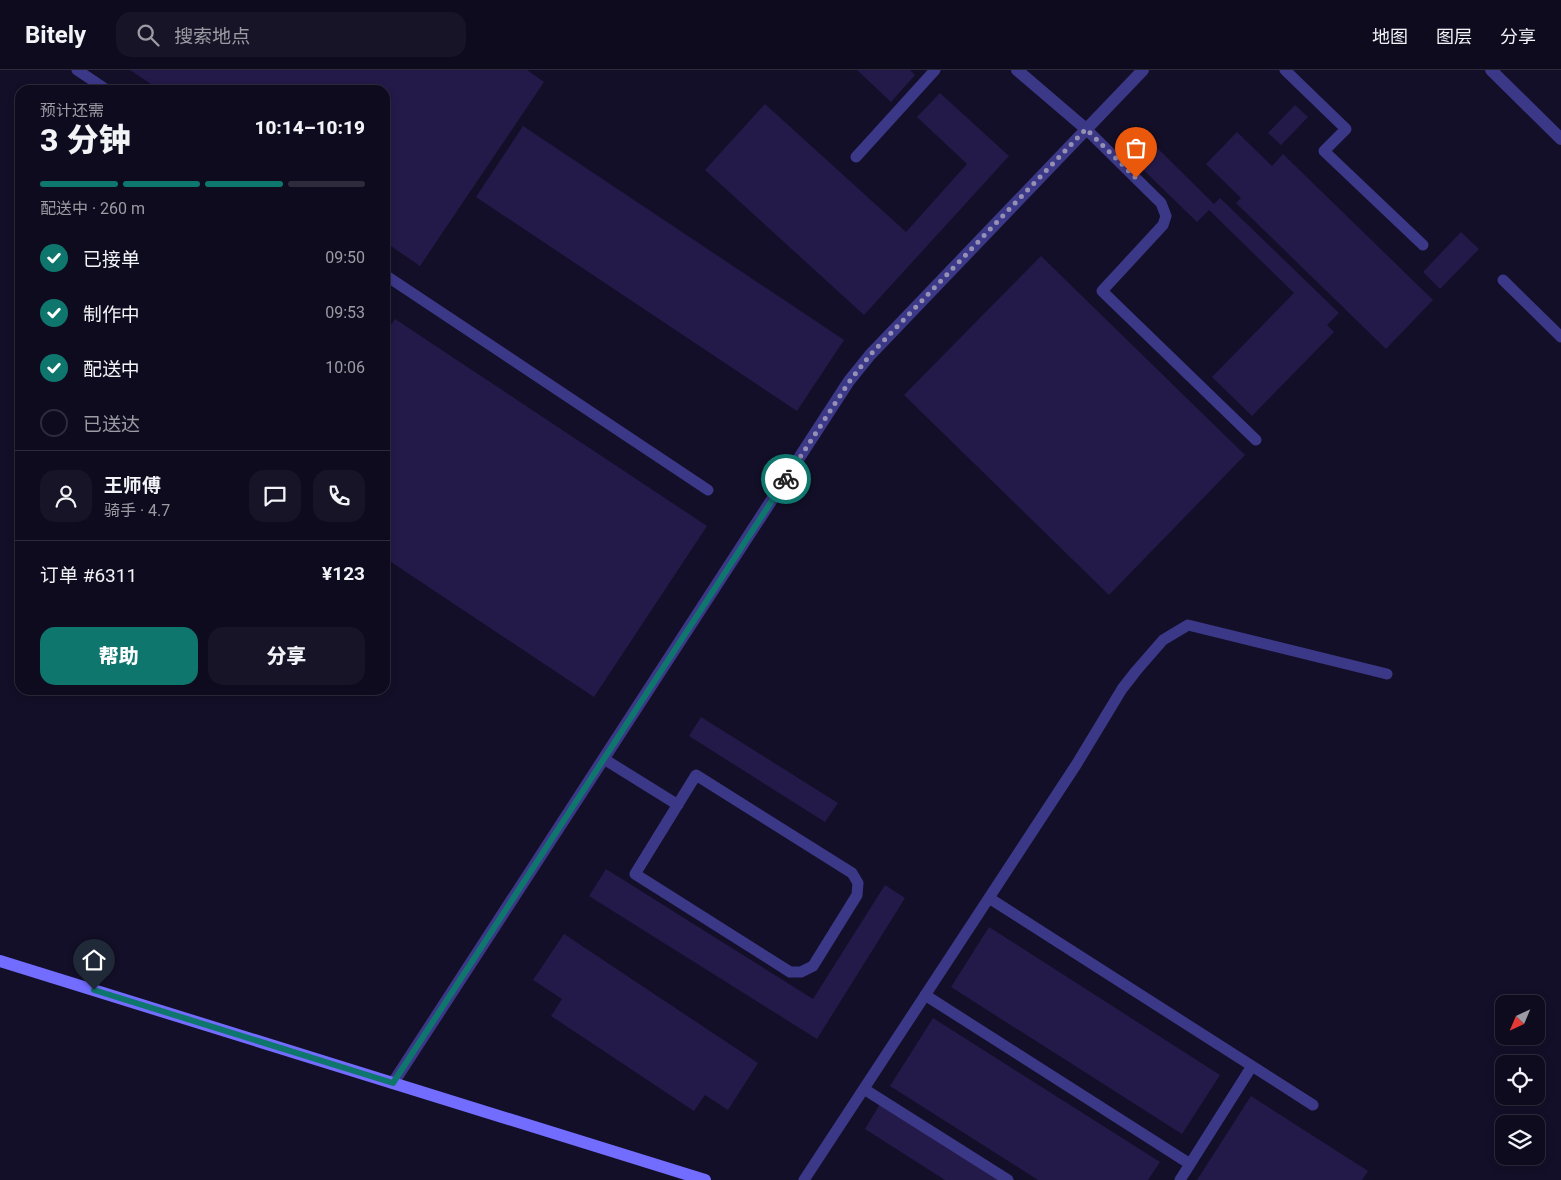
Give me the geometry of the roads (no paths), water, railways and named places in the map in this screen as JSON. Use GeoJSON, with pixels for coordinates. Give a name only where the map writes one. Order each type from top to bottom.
{"type":"FeatureCollection","features":[{"type":"Feature","properties":{"kind":"street"},"geometry":{"type":"LineString","coordinates":[[1017,70],[1086,129]]}},
{"type":"Feature","properties":{"kind":"street"},"geometry":{"type":"LineString","coordinates":[[393,1083],[849,382],[870,355],[1143,70]]}},
{"type":"Feature","properties":{"kind":"street"},"geometry":{"type":"LineString","coordinates":[[1491,70],[1561,139]]}},
{"type":"Feature","properties":{"kind":"street"},"geometry":{"type":"LineString","coordinates":[[0,961],[705,1180]]}},
{"type":"Feature","properties":{"kind":"lane"},"geometry":{"type":"LineString","coordinates":[[77,70],[100,85]]}},
{"type":"Feature","properties":{"kind":"lane"},"geometry":{"type":"LineString","coordinates":[[856,157],[935,70]]}},
{"type":"Feature","properties":{"kind":"lane"},"geometry":{"type":"LineString","coordinates":[[1285,70],[1346,129],[1324,151],[1423,245]]}},
{"type":"Feature","properties":{"kind":"lane"},"geometry":{"type":"LineString","coordinates":[[1086,129],[1161,203],[1166,216],[1163,225],[1102,291],[1256,440]]}},
{"type":"Feature","properties":{"kind":"lane"},"geometry":{"type":"LineString","coordinates":[[390,278],[708,490]]}},
{"type":"Feature","properties":{"kind":"lane"},"geometry":{"type":"LineString","coordinates":[[1503,280],[1561,337]]}},
{"type":"Feature","properties":{"kind":"lane"},"geometry":{"type":"LineString","coordinates":[[804,1180],[1076,765],[1122,690],[1151,652],[1174,632],[1188,625],[1387,674]]}},
{"type":"Feature","properties":{"kind":"lane"},"geometry":{"type":"LineString","coordinates":[[604,759],[678,805]]}},
{"type":"Feature","properties":{"kind":"lane"},"geometry":{"type":"LineString","coordinates":[[696,776],[852,873],[858,883],[857,895],[813,966],[801,972],[790,972],[635,874],[678,805],[696,776]]}},
{"type":"Feature","properties":{"kind":"lane"},"geometry":{"type":"LineString","coordinates":[[989,898],[1313,1105]]}},
{"type":"Feature","properties":{"kind":"lane"},"geometry":{"type":"LineString","coordinates":[[925,995],[1190,1164]]}},
{"type":"Feature","properties":{"kind":"lane"},"geometry":{"type":"LineString","coordinates":[[1180,1180],[1252,1066]]}},
{"type":"Feature","properties":{"kind":"lane"},"geometry":{"type":"LineString","coordinates":[[864,1088],[1008,1180]]}}]}
